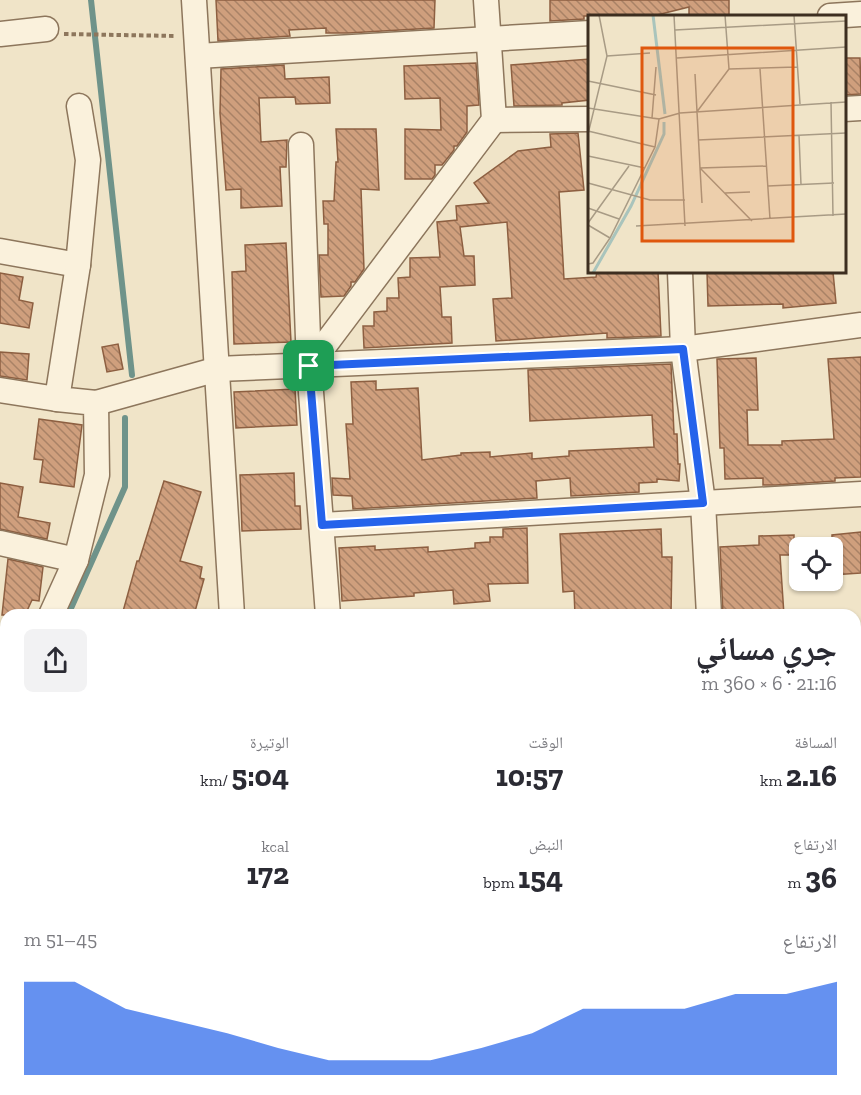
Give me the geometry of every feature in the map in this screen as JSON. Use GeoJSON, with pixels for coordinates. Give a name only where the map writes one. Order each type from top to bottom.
{"type":"FeatureCollection","features":[{"type":"Feature","properties":{"kind":"street"},"geometry":{"type":"LineString","coordinates":[[194,0],[232,609]]}},
{"type":"Feature","properties":{"kind":"street"},"geometry":{"type":"LineString","coordinates":[[309,366],[494,120],[486,0]]}},
{"type":"Feature","properties":{"kind":"street"},"geometry":{"type":"LineString","coordinates":[[846,15],[861,14]]}},
{"type":"Feature","properties":{"kind":"street"},"geometry":{"type":"LineString","coordinates":[[0,34],[46,29]]}},
{"type":"Feature","properties":{"kind":"street"},"geometry":{"type":"LineString","coordinates":[[197,47],[488,39],[588,33]]}},
{"type":"Feature","properties":{"kind":"street"},"geometry":{"type":"LineString","coordinates":[[57,399],[78,265],[88,160],[79,106]]}},
{"type":"Feature","properties":{"kind":"street"},"geometry":{"type":"LineString","coordinates":[[846,109],[861,108]]}},
{"type":"Feature","properties":{"kind":"street"},"geometry":{"type":"LineString","coordinates":[[494,120],[588,119]]}},
{"type":"Feature","properties":{"kind":"street"},"geometry":{"type":"LineString","coordinates":[[301,145],[309,366],[328,609]]}},
{"type":"Feature","properties":{"kind":"street"},"geometry":{"type":"LineString","coordinates":[[0,251],[78,265]]}},
{"type":"Feature","properties":{"kind":"street"},"geometry":{"type":"LineString","coordinates":[[680,273],[683,349],[703,503],[709,609]]}},
{"type":"Feature","properties":{"kind":"street"},"geometry":{"type":"LineString","coordinates":[[0,390],[96,403],[218,369],[683,349],[861,325]]}},
{"type":"Feature","properties":{"kind":"street"},"geometry":{"type":"LineString","coordinates":[[54,609],[76,560],[97,475],[96,403]]}},
{"type":"Feature","properties":{"kind":"street"},"geometry":{"type":"LineString","coordinates":[[322,525],[861,494]]}},
{"type":"Feature","properties":{"kind":"street"},"geometry":{"type":"LineString","coordinates":[[0,543],[76,560]]}},
{"type":"Feature","properties":{"kind":"path"},"geometry":{"type":"LineString","coordinates":[[87,35],[197,47]]}},
{"type":"Feature","properties":{"kind":"building"},"geometry":{"type":"Polygon","coordinates":[[[216,0],[435,0],[434,28],[348,33],[326,33],[326,28],[289,30],[290,36],[218,41],[216,0]]]}},
{"type":"Feature","properties":{"kind":"building"},"geometry":{"type":"Polygon","coordinates":[[[550,0],[729,0],[729,15],[689,15],[689,7],[657,15],[588,15],[584,16],[584,19],[550,21],[550,0]]]}},
{"type":"Feature","properties":{"kind":"building"},"geometry":{"type":"Polygon","coordinates":[[[846,58],[860,58],[861,94],[846,95],[846,58]]]}},
{"type":"Feature","properties":{"kind":"building"},"geometry":{"type":"Polygon","coordinates":[[[588,59],[588,100],[562,103],[562,105],[514,106],[511,65],[588,59]]]}},
{"type":"Feature","properties":{"kind":"building"},"geometry":{"type":"Polygon","coordinates":[[[476,63],[479,105],[467,106],[467,132],[457,146],[454,146],[454,150],[442,165],[435,165],[435,175],[432,179],[405,179],[405,129],[441,130],[440,98],[405,99],[404,66],[476,63]]]}},
{"type":"Feature","properties":{"kind":"building"},"geometry":{"type":"Polygon","coordinates":[[[284,65],[285,79],[329,77],[330,103],[296,104],[295,97],[259,98],[261,142],[287,140],[286,167],[280,167],[282,206],[241,208],[241,189],[226,190],[220,113],[221,69],[284,65]]]}},
{"type":"Feature","properties":{"kind":"building"},"geometry":{"type":"Polygon","coordinates":[[[336,129],[376,129],[379,190],[361,189],[364,269],[355,282],[351,282],[344,296],[321,297],[319,255],[328,255],[328,224],[324,224],[323,201],[334,201],[336,162],[338,162],[336,129]]]}},
{"type":"Feature","properties":{"kind":"building"},"geometry":{"type":"Polygon","coordinates":[[[578,133],[584,190],[559,192],[564,279],[596,277],[597,273],[658,273],[661,336],[607,338],[607,333],[496,341],[493,299],[512,298],[507,222],[460,227],[464,256],[474,256],[475,285],[440,287],[442,317],[451,317],[452,343],[364,348],[363,326],[374,326],[374,312],[387,311],[387,298],[399,298],[398,278],[410,277],[410,258],[440,257],[437,222],[457,220],[456,206],[489,203],[474,183],[518,151],[551,147],[550,134],[578,133]]]}},
{"type":"Feature","properties":{"kind":"building"},"geometry":{"type":"Polygon","coordinates":[[[286,243],[291,342],[234,344],[232,272],[246,271],[245,245],[286,243]]]}},
{"type":"Feature","properties":{"kind":"building"},"geometry":{"type":"Polygon","coordinates":[[[0,273],[23,277],[19,300],[33,303],[29,328],[0,323],[0,273]]]}},
{"type":"Feature","properties":{"kind":"building"},"geometry":{"type":"Polygon","coordinates":[[[707,273],[833,273],[836,303],[783,308],[783,304],[708,306],[707,273]]]}},
{"type":"Feature","properties":{"kind":"building"},"geometry":{"type":"Polygon","coordinates":[[[118,344],[123,369],[107,372],[102,347],[118,344]]]}},
{"type":"Feature","properties":{"kind":"building"},"geometry":{"type":"Polygon","coordinates":[[[0,352],[29,354],[27,380],[0,376],[0,352]]]}},
{"type":"Feature","properties":{"kind":"building"},"geometry":{"type":"Polygon","coordinates":[[[861,357],[861,477],[776,485],[763,485],[763,478],[725,479],[724,448],[720,448],[717,359],[756,358],[758,410],[747,410],[748,445],[782,445],[782,441],[834,439],[828,359],[861,357]]]}},
{"type":"Feature","properties":{"kind":"building"},"geometry":{"type":"Polygon","coordinates":[[[671,364],[674,434],[677,434],[678,464],[680,464],[679,481],[657,479],[657,482],[639,483],[639,492],[571,496],[570,478],[536,481],[537,498],[353,509],[352,496],[333,495],[332,478],[350,479],[346,424],[353,424],[351,382],[376,381],[376,390],[418,388],[422,460],[461,455],[461,453],[490,452],[490,457],[532,453],[532,459],[569,456],[569,451],[654,447],[652,415],[530,421],[528,370],[671,364]]]}},
{"type":"Feature","properties":{"kind":"building"},"geometry":{"type":"Polygon","coordinates":[[[295,389],[297,425],[236,428],[234,392],[295,389]]]}},
{"type":"Feature","properties":{"kind":"building"},"geometry":{"type":"Polygon","coordinates":[[[39,419],[82,425],[74,487],[40,482],[43,460],[34,459],[39,419]]]}},
{"type":"Feature","properties":{"kind":"building"},"geometry":{"type":"Polygon","coordinates":[[[294,473],[295,506],[300,506],[301,529],[242,531],[240,475],[294,473]]]}},
{"type":"Feature","properties":{"kind":"building"},"geometry":{"type":"Polygon","coordinates":[[[164,481],[201,492],[180,561],[202,567],[200,578],[204,579],[196,609],[124,609],[137,561],[139,561],[164,481]]]}},
{"type":"Feature","properties":{"kind":"building"},"geometry":{"type":"Polygon","coordinates":[[[0,483],[23,487],[18,517],[50,523],[47,539],[0,529],[0,483]]]}},
{"type":"Feature","properties":{"kind":"building"},"geometry":{"type":"Polygon","coordinates":[[[527,528],[528,583],[488,584],[490,601],[454,604],[453,590],[414,593],[414,596],[342,601],[339,548],[375,546],[375,550],[428,547],[428,552],[475,548],[475,543],[490,542],[490,537],[503,537],[503,529],[527,528]]]}},
{"type":"Feature","properties":{"kind":"building"},"geometry":{"type":"Polygon","coordinates":[[[661,529],[662,557],[672,557],[671,609],[575,609],[574,591],[563,592],[560,534],[661,529]]]}},
{"type":"Feature","properties":{"kind":"building"},"geometry":{"type":"Polygon","coordinates":[[[861,532],[861,573],[843,574],[843,537],[832,537],[832,535],[861,532]]]}},
{"type":"Feature","properties":{"kind":"building"},"geometry":{"type":"Polygon","coordinates":[[[794,535],[794,537],[789,537],[789,555],[780,555],[784,609],[723,609],[720,547],[759,545],[759,536],[794,535]]]}},
{"type":"Feature","properties":{"kind":"building"},"geometry":{"type":"Polygon","coordinates":[[[8,559],[43,567],[39,601],[32,600],[28,609],[3,609],[8,559]]]}},
{"type":"Feature","properties":{"kind":"waterway"},"geometry":{"type":"LineString","coordinates":[[91,0],[132,375]]}},
{"type":"Feature","properties":{"kind":"waterway"},"geometry":{"type":"LineString","coordinates":[[71,609],[125,487],[125,418]]}},
{"type":"Feature","properties":{"kind":"route"},"geometry":{"type":"LineString","coordinates":[[683,349],[703,503],[322,525],[309,366],[683,349]]}}]}
